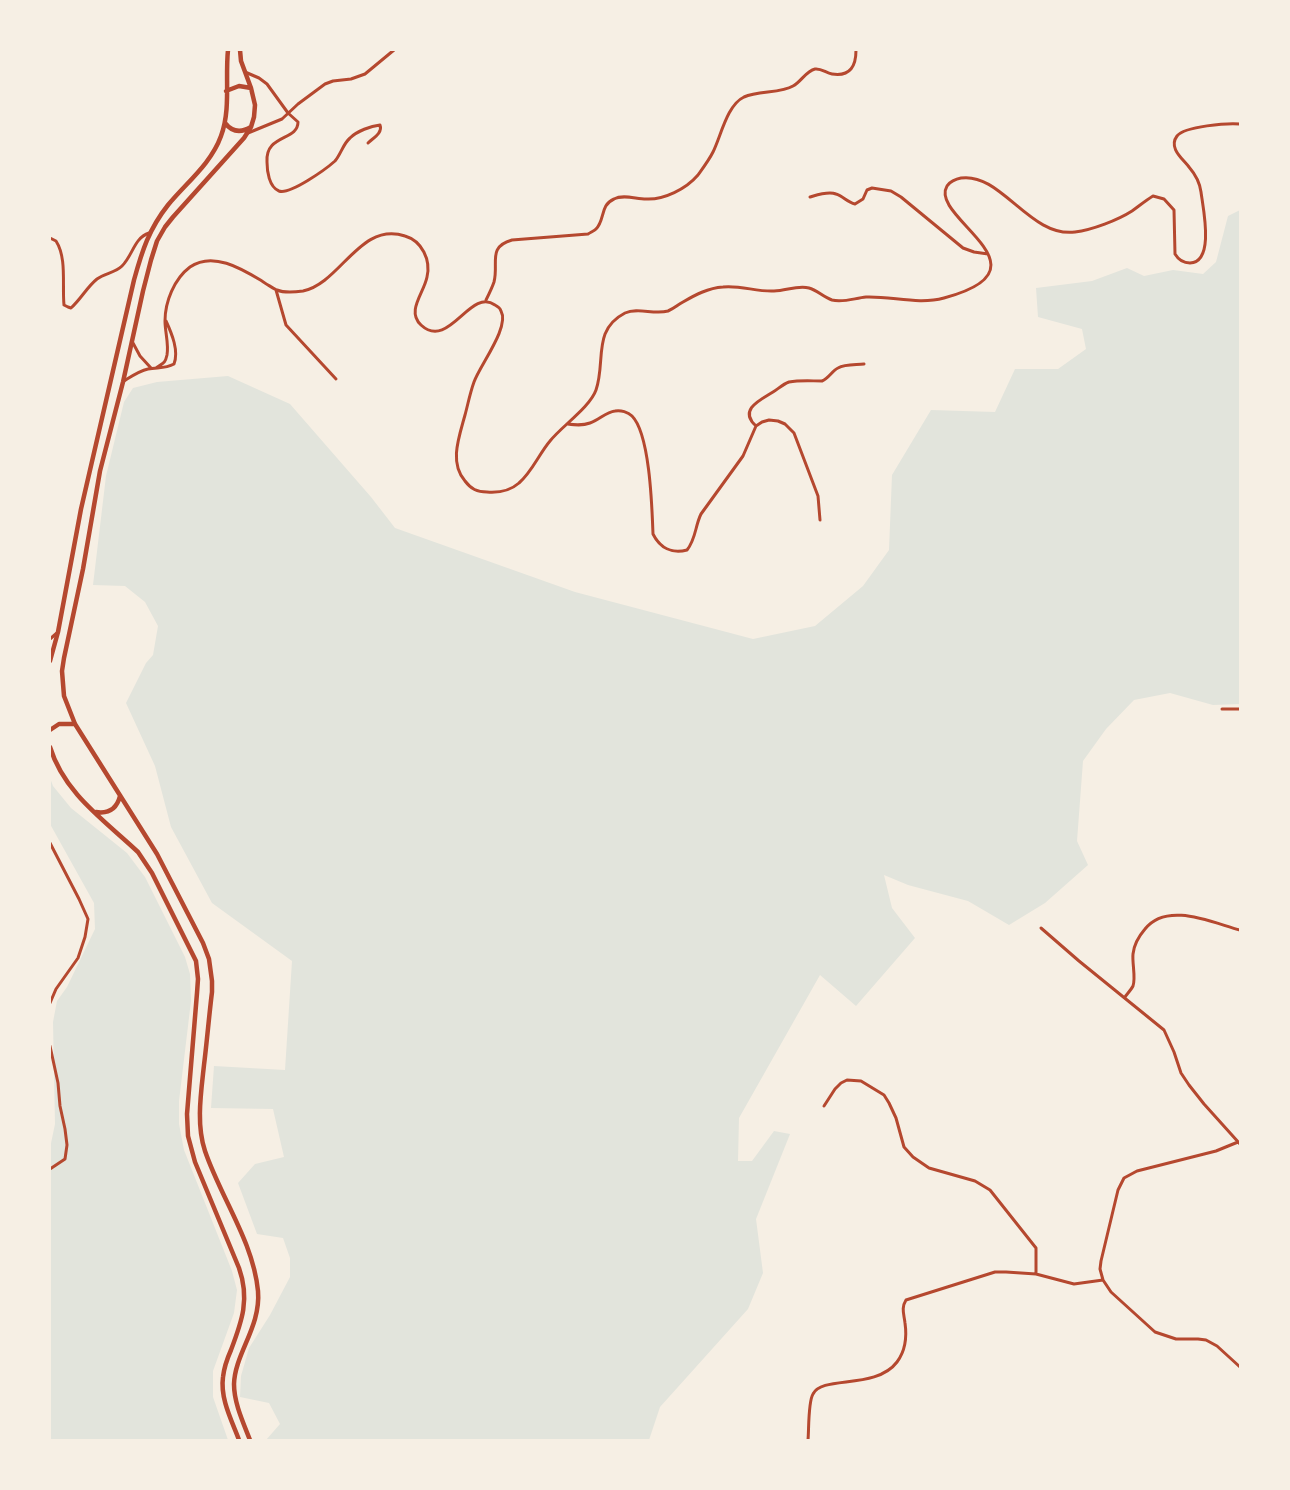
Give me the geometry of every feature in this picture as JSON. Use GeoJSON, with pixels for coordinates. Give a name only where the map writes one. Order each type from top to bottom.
{"type":"FeatureCollection","features":[{"type":"Feature","properties":{"kind":"main road"},"geometry":{"type":"LineString","coordinates":[[50,661],[85,490],[142,252],[149,233],[169,203],[200,169],[221,138],[225,123],[228,50]]}},
{"type":"Feature","properties":{"kind":"main road"},"geometry":{"type":"LineString","coordinates":[[240,50],[241,61],[255,105],[254,117],[249,130],[184,204],[157,241],[100,471],[62,671],[66,704],[75,724],[157,854],[209,959],[212,992],[201,1098],[201,1136],[244,1242],[258,1294],[255,1318],[234,1381],[238,1408],[250,1440]]}},
{"type":"Feature","properties":{"kind":"main road"},"geometry":{"type":"LineString","coordinates":[[226,91],[238,86],[251,88]]}},
{"type":"Feature","properties":{"kind":"main road"},"geometry":{"type":"LineString","coordinates":[[225,123],[237,131],[249,130]]}},
{"type":"Feature","properties":{"kind":"main road"},"geometry":{"type":"LineString","coordinates":[[50,730],[59,724],[75,724]]}},
{"type":"Feature","properties":{"kind":"main road"},"geometry":{"type":"LineString","coordinates":[[50,747],[56,765],[76,796],[138,852],[145,862],[196,961],[198,980],[187,1097],[187,1126],[195,1162],[239,1268],[244,1286],[242,1319],[224,1368],[222,1384],[226,1405],[239,1440]]}},
{"type":"Feature","properties":{"kind":"main road"},"geometry":{"type":"LineString","coordinates":[[94,812],[105,813],[111,810],[119,802],[120,796]]}},
{"type":"Feature","properties":{"kind":"street"},"geometry":{"type":"LineString","coordinates":[[249,130],[282,119],[325,84],[351,80],[365,74],[394,50]]}},
{"type":"Feature","properties":{"kind":"street"},"geometry":{"type":"LineString","coordinates":[[156,368],[164,362],[167,356],[165,320],[169,299],[179,280],[192,266],[200,262],[217,261],[226,263],[276,290],[305,290],[315,286],[358,248],[382,234],[408,236],[425,253],[428,276],[414,313],[417,321],[425,329],[446,328],[478,303],[486,300],[495,279],[498,246],[504,242],[522,239],[588,234],[601,222],[607,203],[613,199],[620,197],[659,199],[687,185],[697,176],[712,153],[727,117],[742,98],[788,88],[815,69],[831,74],[846,72],[854,66],[856,50]]}},
{"type":"Feature","properties":{"kind":"street"},"geometry":{"type":"LineString","coordinates":[[245,72],[267,84],[288,113],[297,120],[297,129],[278,140],[270,147],[267,155],[269,178],[273,187],[279,191],[296,187],[318,174],[336,159],[351,136],[380,125],[380,132],[368,143]]}},
{"type":"Feature","properties":{"kind":"street"},"geometry":{"type":"LineString","coordinates":[[486,300],[499,308],[503,316],[502,326],[475,379],[456,456],[461,477],[475,490],[504,492],[523,480],[549,441],[594,395],[599,378],[604,333],[611,323],[624,314],[632,310],[667,311],[705,290],[722,287],[770,292],[801,287],[812,289],[833,301],[865,297],[940,300],[969,289],[979,284],[991,267],[989,254],[960,222],[945,197],[945,189],[950,182],[963,177],[992,186],[1045,226],[1057,231],[1072,233],[1116,219],[1153,196],[1164,200],[1174,210],[1175,254],[1186,262],[1197,261],[1201,259],[1205,239],[1200,186],[1190,168],[1176,152],[1174,144],[1178,136],[1184,132],[1213,124],[1240,124]]}},
{"type":"Feature","properties":{"kind":"street"},"geometry":{"type":"LineString","coordinates":[[810,197],[828,193],[837,194],[855,204],[863,199],[867,190],[872,188],[891,191],[963,248],[989,254]]}},
{"type":"Feature","properties":{"kind":"street"},"geometry":{"type":"LineString","coordinates":[[50,238],[59,246],[62,260],[64,305],[71,308],[97,279],[123,266],[138,240],[149,233]]}},
{"type":"Feature","properties":{"kind":"street"},"geometry":{"type":"LineString","coordinates":[[276,290],[286,325],[336,379]]}},
{"type":"Feature","properties":{"kind":"street"},"geometry":{"type":"LineString","coordinates":[[123,382],[141,371],[171,366],[176,361],[172,333],[165,320]]}},
{"type":"Feature","properties":{"kind":"street"},"geometry":{"type":"LineString","coordinates":[[132,341],[140,356],[151,368]]}},
{"type":"Feature","properties":{"kind":"street"},"geometry":{"type":"LineString","coordinates":[[756,426],[750,417],[752,406],[785,383],[822,381],[841,366],[864,364]]}},
{"type":"Feature","properties":{"kind":"street"},"geometry":{"type":"LineString","coordinates":[[567,424],[580,425],[592,422],[615,411],[624,411],[632,416],[640,428],[648,462],[653,534],[663,547],[673,552],[687,550],[692,544],[701,514],[743,456],[756,426],[765,421],[778,421],[794,433],[818,496],[820,520]]}},
{"type":"Feature","properties":{"kind":"street"},"geometry":{"type":"LineString","coordinates":[[50,639],[57,632]]}},
{"type":"Feature","properties":{"kind":"street"},"geometry":{"type":"LineString","coordinates":[[1222,710],[1240,709]]}},
{"type":"Feature","properties":{"kind":"street"},"geometry":{"type":"LineString","coordinates":[[50,843],[87,919],[85,937],[78,958],[56,989],[50,1003]]}},
{"type":"Feature","properties":{"kind":"street"},"geometry":{"type":"LineString","coordinates":[[1125,997],[1134,985],[1133,954],[1136,943],[1140,934],[1157,919],[1171,915],[1184,915],[1240,930]]}},
{"type":"Feature","properties":{"kind":"street"},"geometry":{"type":"LineString","coordinates":[[1041,928],[1164,1030],[1181,1073],[1204,1104],[1239,1143],[1137,1171],[1124,1178],[1118,1190],[1100,1269],[1103,1280],[1111,1292],[1155,1332],[1176,1339],[1206,1340],[1218,1346],[1240,1367]]}},
{"type":"Feature","properties":{"kind":"street"},"geometry":{"type":"LineString","coordinates":[[50,1046],[67,1145],[65,1158],[50,1169]]}},
{"type":"Feature","properties":{"kind":"street"},"geometry":{"type":"LineString","coordinates":[[824,1106],[835,1089],[847,1080],[861,1081],[884,1095],[896,1118],[904,1147],[913,1157],[929,1168],[975,1181],[990,1190],[1036,1248],[1036,1274]]}},
{"type":"Feature","properties":{"kind":"street"},"geometry":{"type":"LineString","coordinates":[[808,1440],[813,1392],[828,1384],[877,1377],[897,1363],[905,1350],[903,1307],[906,1300],[994,1272],[1036,1274],[1074,1284],[1103,1280]]}},
{"type":"Feature","properties":{"kind":"shaded area"},"geometry":{"type":"Polygon","coordinates":[[[1240,210],[1240,704],[1213,705],[1170,693],[1134,700],[1106,729],[1083,761],[1077,841],[1088,865],[1045,903],[1009,925],[968,901],[908,885],[884,875],[892,908],[915,938],[856,1006],[820,975],[739,1118],[738,1161],[752,1161],[774,1131],[790,1134],[756,1219],[763,1273],[748,1309],[660,1407],[649,1440],[266,1440],[280,1424],[269,1403],[240,1397],[241,1376],[249,1348],[290,1277],[290,1258],[283,1238],[257,1234],[238,1183],[255,1164],[284,1157],[273,1109],[211,1108],[214,1066],[285,1070],[292,961],[212,903],[171,827],[155,766],[126,703],[146,663],[153,655],[158,626],[145,602],[125,586],[93,585],[106,476],[124,402],[133,388],[157,382],[228,376],[290,404],[395,528],[575,592],[753,639],[815,626],[863,586],[889,550],[892,475],[931,410],[995,412],[1015,369],[1058,369],[1086,349],[1082,329],[1038,317],[1036,288],[1092,281],[1127,268],[1144,276],[1173,270],[1203,274],[1216,262],[1228,216],[1240,210]]]}},
{"type":"Feature","properties":{"kind":"shaded area"},"geometry":{"type":"Polygon","coordinates":[[[50,778],[53,786],[71,808],[127,853],[145,877],[185,957],[190,974],[191,1001],[179,1101],[179,1124],[184,1150],[232,1271],[237,1290],[234,1313],[213,1371],[213,1397],[228,1440],[50,1440],[50,1148],[55,1124],[53,1022],[57,1001],[67,987],[95,929],[94,903],[50,824],[50,778]]]}}]}
